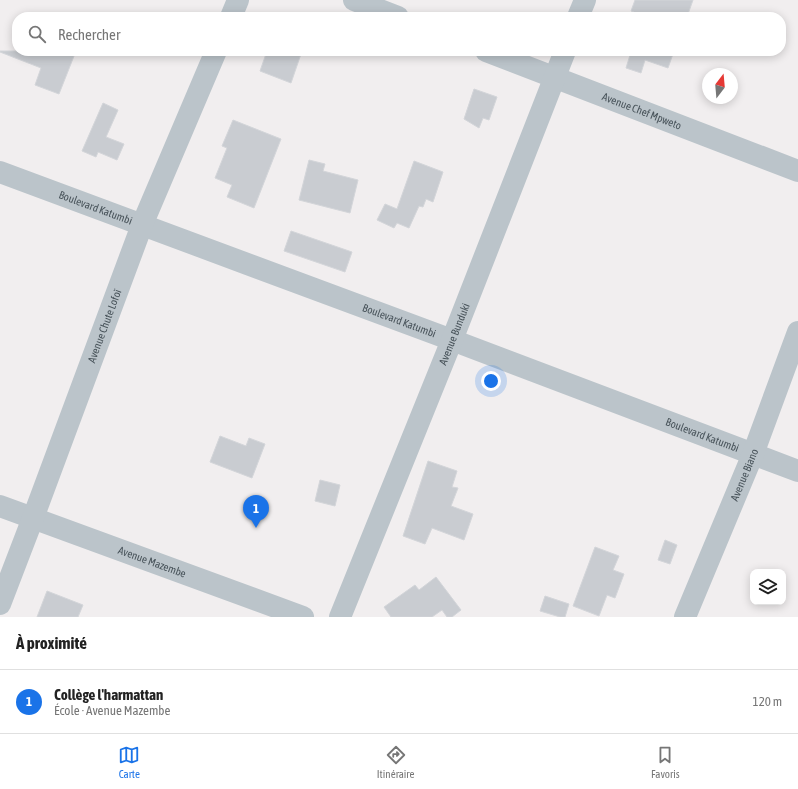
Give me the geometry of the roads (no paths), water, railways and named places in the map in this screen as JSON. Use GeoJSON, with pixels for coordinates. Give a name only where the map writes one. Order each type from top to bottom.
{"type":"FeatureCollection","features":[{"type":"Feature","properties":{"kind":"street"},"geometry":{"type":"LineString","coordinates":[[233,12],[238,0]]}},
{"type":"Feature","properties":{"kind":"street"},"geometry":{"type":"LineString","coordinates":[[354,0],[385,12]]}},
{"type":"Feature","properties":{"kind":"street"},"geometry":{"type":"LineString","coordinates":[[580,12],[585,0]]}},
{"type":"Feature","properties":{"kind":"street","name":"Avenue Chute Lofoï"},"geometry":{"type":"LineString","coordinates":[[0,604],[142,225],[214,56]]}},
{"type":"Feature","properties":{"kind":"street","name":"Avenue Chef Mpweto"},"geometry":{"type":"LineString","coordinates":[[499,56],[798,171]]}},
{"type":"Feature","properties":{"kind":"street","name":"Avenue Bunduki"},"geometry":{"type":"LineString","coordinates":[[340,617],[452,340],[563,56]]}},
{"type":"Feature","properties":{"kind":"street","name":"Boulevard Katumbi"},"geometry":{"type":"LineString","coordinates":[[0,172],[452,340],[798,472]]}},
{"type":"Feature","properties":{"kind":"street","name":"Avenue Biano"},"geometry":{"type":"LineString","coordinates":[[685,617],[753,454],[798,332]]}},
{"type":"Feature","properties":{"kind":"street","name":"Avenue Mazembe"},"geometry":{"type":"LineString","coordinates":[[0,506],[303,617]]}},
{"type":"Feature","properties":{"kind":"place","name":"Collège l'harmattan"},"geometry":{"type":"Point","coordinates":[256,528]}}]}
